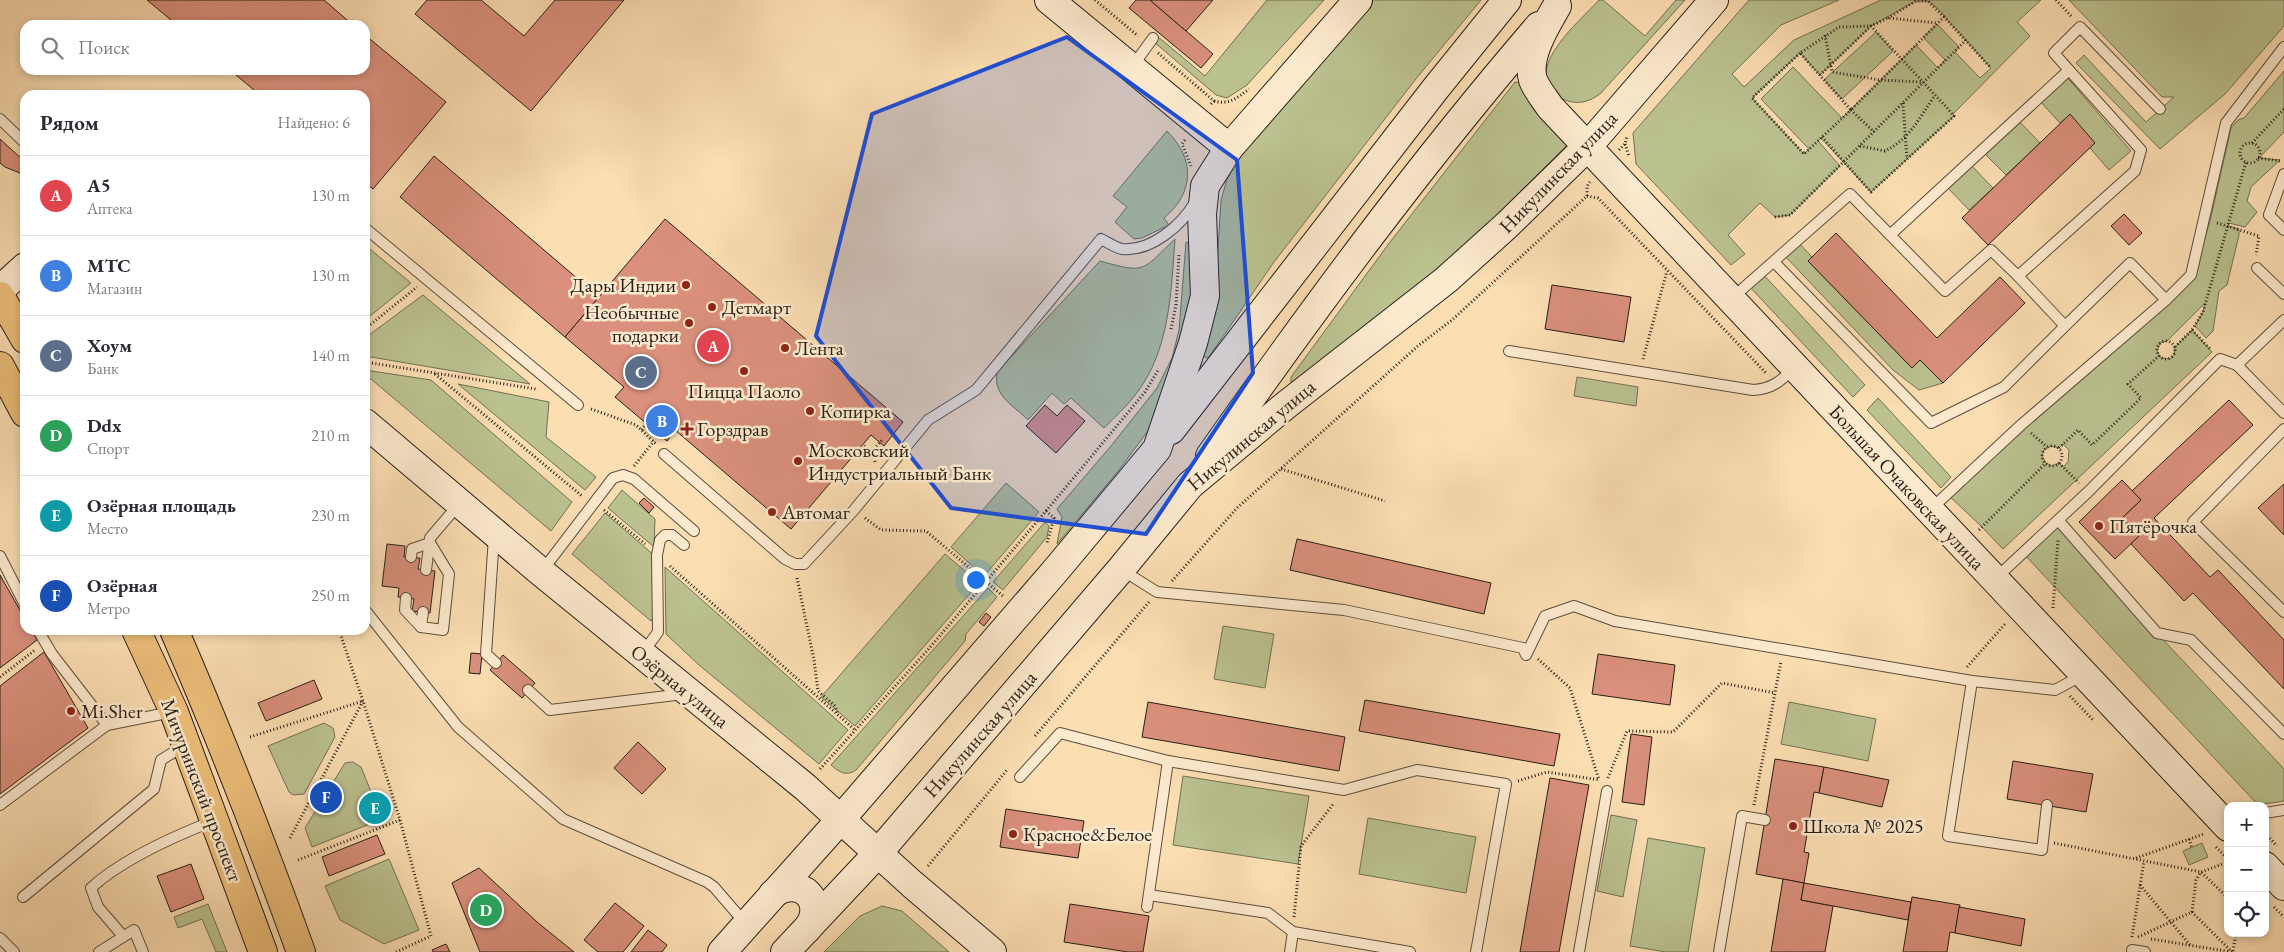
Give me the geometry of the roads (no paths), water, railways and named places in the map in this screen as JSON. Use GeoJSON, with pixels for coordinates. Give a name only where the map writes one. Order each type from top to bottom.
{"type":"FeatureCollection","features":[{"type":"Feature","properties":{"kind":"main road"},"geometry":{"type":"LineString","coordinates":[[0,296],[20,330]]}},
{"type":"Feature","properties":{"kind":"main road"},"geometry":{"type":"LineString","coordinates":[[0,366],[20,404]]}},
{"type":"Feature","properties":{"kind":"main road","name":"Мичуринский проспект"},"geometry":{"type":"LineString","coordinates":[[138,635],[174,712],[263,952]]}},
{"type":"Feature","properties":{"kind":"main road","name":"Мичуринский проспект"},"geometry":{"type":"LineString","coordinates":[[176,635],[263,848],[301,952]]}},
{"type":"Feature","properties":{"kind":"street"},"geometry":{"type":"LineString","coordinates":[[1049,0],[1229,148]]}},
{"type":"Feature","properties":{"kind":"street"},"geometry":{"type":"LineString","coordinates":[[1157,449],[1193,343],[1205,296],[1202,214],[1205,186],[1229,148],[1358,0]]}},
{"type":"Feature","properties":{"kind":"street"},"geometry":{"type":"LineString","coordinates":[[722,952],[840,820],[1056,570],[1157,449],[1430,96],[1507,0]]}},
{"type":"Feature","properties":{"kind":"street","name":"Никулинская улица"},"geometry":{"type":"LineString","coordinates":[[786,952],[878,853],[1121,569],[1190,484],[1286,404],[1446,280],[1506,226],[1596,156],[1714,0]]}},
{"type":"Feature","properties":{"kind":"street"},"geometry":{"type":"LineString","coordinates":[[1190,484],[1372,232],[1468,108],[1559,3]]}},
{"type":"Feature","properties":{"kind":"street","name":"Большая Очаковская улица"},"geometry":{"type":"LineString","coordinates":[[1559,3],[1538,40],[1532,65],[1532,78],[1550,107],[2084,675],[2219,823]]}},
{"type":"Feature","properties":{"kind":"street"},"geometry":{"type":"LineString","coordinates":[[0,290],[20,272]]}},
{"type":"Feature","properties":{"kind":"street","name":"Озёрная улица"},"geometry":{"type":"LineString","coordinates":[[370,427],[541,572],[805,787],[840,820],[992,952]]}},
{"type":"Feature","properties":{"kind":"street"},"geometry":{"type":"LineString","coordinates":[[2272,856],[2284,886]]}},
{"type":"Feature","properties":{"kind":"street"},"geometry":{"type":"LineString","coordinates":[[773,894],[787,886],[803,889],[809,894],[815,908],[815,915],[807,929]]}},
{"type":"Feature","properties":{"kind":"lane"},"geometry":{"type":"LineString","coordinates":[[2018,276],[2135,171],[2141,150],[2054,53],[2080,27],[2160,109]]}},
{"type":"Feature","properties":{"kind":"lane"},"geometry":{"type":"LineString","coordinates":[[1132,68],[1153,38]]}},
{"type":"Feature","properties":{"kind":"lane"},"geometry":{"type":"LineString","coordinates":[[1928,511],[2021,425],[2166,300],[2191,275],[2226,122],[2284,47]]}},
{"type":"Feature","properties":{"kind":"lane"},"geometry":{"type":"LineString","coordinates":[[1890,235],[2070,70]]}},
{"type":"Feature","properties":{"kind":"lane"},"geometry":{"type":"LineString","coordinates":[[0,119],[20,138]]}},
{"type":"Feature","properties":{"kind":"lane"},"geometry":{"type":"LineString","coordinates":[[2269,215],[2284,174]]}},
{"type":"Feature","properties":{"kind":"lane"},"geometry":{"type":"LineString","coordinates":[[664,454],[785,558],[795,564],[804,564],[812,558],[854,510],[928,420],[976,390],[1101,239],[1121,249],[1140,248],[1176,228],[1189,213],[1205,186]]}},
{"type":"Feature","properties":{"kind":"lane"},"geometry":{"type":"LineString","coordinates":[[1730,300],[1850,194],[1945,291],[1991,250],[2065,326]]}},
{"type":"Feature","properties":{"kind":"lane"},"geometry":{"type":"LineString","coordinates":[[2269,215],[2284,198]]}},
{"type":"Feature","properties":{"kind":"lane"},"geometry":{"type":"LineString","coordinates":[[2269,215],[2284,230]]}},
{"type":"Feature","properties":{"kind":"lane"},"geometry":{"type":"LineString","coordinates":[[370,232],[578,405]]}},
{"type":"Feature","properties":{"kind":"lane"},"geometry":{"type":"LineString","coordinates":[[1774,262],[1931,424],[2004,387],[2130,263],[2166,300]]}},
{"type":"Feature","properties":{"kind":"lane"},"geometry":{"type":"LineString","coordinates":[[2257,268],[2284,294]]}},
{"type":"Feature","properties":{"kind":"lane"},"geometry":{"type":"LineString","coordinates":[[2237,365],[2284,320]]}},
{"type":"Feature","properties":{"kind":"lane"},"geometry":{"type":"LineString","coordinates":[[1509,351],[1753,390],[1765,389],[1778,384],[1794,368]]}},
{"type":"Feature","properties":{"kind":"lane"},"geometry":{"type":"LineString","coordinates":[[1994,580],[2088,492],[2220,359],[2237,365],[2284,413]]}},
{"type":"Feature","properties":{"kind":"lane"},"geometry":{"type":"LineString","coordinates":[[2284,429],[2193,522],[2284,612]]}},
{"type":"Feature","properties":{"kind":"lane"},"geometry":{"type":"LineString","coordinates":[[541,572],[613,478],[622,475],[634,479],[694,531]]}},
{"type":"Feature","properties":{"kind":"lane"},"geometry":{"type":"LineString","coordinates":[[426,570],[430,538],[459,503]]}},
{"type":"Feature","properties":{"kind":"lane"},"geometry":{"type":"LineString","coordinates":[[2059,520],[2157,633],[2191,640],[2284,734]]}},
{"type":"Feature","properties":{"kind":"lane"},"geometry":{"type":"LineString","coordinates":[[494,533],[486,654],[496,663]]}},
{"type":"Feature","properties":{"kind":"lane"},"geometry":{"type":"LineString","coordinates":[[642,655],[658,632],[658,555],[660,540],[665,535],[672,536],[684,545]]}},
{"type":"Feature","properties":{"kind":"lane"},"geometry":{"type":"LineString","coordinates":[[411,557],[412,549],[430,543]]}},
{"type":"Feature","properties":{"kind":"lane"},"geometry":{"type":"LineString","coordinates":[[406,598],[405,610],[421,628],[443,630],[450,574],[430,543]]}},
{"type":"Feature","properties":{"kind":"lane"},"geometry":{"type":"LineString","coordinates":[[0,556],[20,595]]}},
{"type":"Feature","properties":{"kind":"lane"},"geometry":{"type":"LineString","coordinates":[[1121,569],[1157,592],[1344,610],[1523,648],[1526,655],[1530,651],[1545,616],[1574,606],[1615,621],[1957,679],[2055,690],[2084,675]]}},
{"type":"Feature","properties":{"kind":"lane"},"geometry":{"type":"LineString","coordinates":[[421,628],[422,612]]}},
{"type":"Feature","properties":{"kind":"lane"},"geometry":{"type":"LineString","coordinates":[[370,616],[458,727],[563,820],[707,882],[714,887],[746,924]]}},
{"type":"Feature","properties":{"kind":"lane"},"geometry":{"type":"LineString","coordinates":[[41,635],[52,654],[107,725]]}},
{"type":"Feature","properties":{"kind":"lane"},"geometry":{"type":"LineString","coordinates":[[1972,681],[1948,836],[2042,850],[2047,805]]}},
{"type":"Feature","properties":{"kind":"lane"},"geometry":{"type":"LineString","coordinates":[[528,690],[550,710],[690,693]]}},
{"type":"Feature","properties":{"kind":"lane"},"geometry":{"type":"LineString","coordinates":[[0,805],[107,725],[174,712]]}},
{"type":"Feature","properties":{"kind":"lane"},"geometry":{"type":"LineString","coordinates":[[1020,777],[1060,732],[1168,761],[1344,790],[1417,770],[1506,784],[1476,952]]}},
{"type":"Feature","properties":{"kind":"lane"},"geometry":{"type":"LineString","coordinates":[[22,897],[154,789],[161,760],[186,744]]}},
{"type":"Feature","properties":{"kind":"lane"},"geometry":{"type":"LineString","coordinates":[[1148,908],[1168,761]]}},
{"type":"Feature","properties":{"kind":"lane"},"geometry":{"type":"LineString","coordinates":[[1579,952],[1607,791]]}},
{"type":"Feature","properties":{"kind":"lane"},"geometry":{"type":"LineString","coordinates":[[2269,812],[2284,810]]}},
{"type":"Feature","properties":{"kind":"lane"},"geometry":{"type":"LineString","coordinates":[[1719,952],[1742,816],[1765,820]]}},
{"type":"Feature","properties":{"kind":"lane"},"geometry":{"type":"LineString","coordinates":[[124,936],[98,907],[91,888],[107,873],[189,830],[214,821]]}},
{"type":"Feature","properties":{"kind":"lane"},"geometry":{"type":"LineString","coordinates":[[1149,895],[1268,913],[1293,932],[1410,952]]}},
{"type":"Feature","properties":{"kind":"lane"},"geometry":{"type":"LineString","coordinates":[[99,952],[134,930],[143,952]]}},
{"type":"Feature","properties":{"kind":"lane"},"geometry":{"type":"LineString","coordinates":[[1290,952],[1293,932]]}},
{"type":"Feature","properties":{"kind":"lane"},"geometry":{"type":"LineString","coordinates":[[0,938],[14,952]]}},
{"type":"Feature","properties":{"kind":"lane"},"geometry":{"type":"LineString","coordinates":[[2132,952],[2132,950],[2145,952]]}},
{"type":"Feature","properties":{"kind":"place","name":"Дары Индии"},"geometry":{"type":"Point","coordinates":[686,285]}},
{"type":"Feature","properties":{"kind":"place","name":"Детмарт"},"geometry":{"type":"Point","coordinates":[712,307]}},
{"type":"Feature","properties":{"kind":"place","name":"Необычные подарки"},"geometry":{"type":"Point","coordinates":[689,323]}},
{"type":"Feature","properties":{"kind":"place","name":"А5"},"geometry":{"type":"Point","coordinates":[713,346]}},
{"type":"Feature","properties":{"kind":"place","name":"Лента"},"geometry":{"type":"Point","coordinates":[785,348]}},
{"type":"Feature","properties":{"kind":"place","name":"Пицца Паоло"},"geometry":{"type":"Point","coordinates":[744,371]}},
{"type":"Feature","properties":{"kind":"place","name":"Хоум"},"geometry":{"type":"Point","coordinates":[641,372]}},
{"type":"Feature","properties":{"kind":"place","name":"Копирка"},"geometry":{"type":"Point","coordinates":[810,411]}},
{"type":"Feature","properties":{"kind":"place","name":"МТС"},"geometry":{"type":"Point","coordinates":[662,421]}},
{"type":"Feature","properties":{"kind":"place","name":"Горздрав"},"geometry":{"type":"Point","coordinates":[687,429]}},
{"type":"Feature","properties":{"kind":"place","name":"Московский Индустриальный Банк"},"geometry":{"type":"Point","coordinates":[798,461]}},
{"type":"Feature","properties":{"kind":"place","name":"Автомаг"},"geometry":{"type":"Point","coordinates":[772,512]}},
{"type":"Feature","properties":{"kind":"place","name":"Пятёрочка"},"geometry":{"type":"Point","coordinates":[2099,526]}},
{"type":"Feature","properties":{"kind":"place","name":"Mi.Sher"},"geometry":{"type":"Point","coordinates":[71,711]}},
{"type":"Feature","properties":{"kind":"place","name":"Озёрная"},"geometry":{"type":"Point","coordinates":[326,797]}},
{"type":"Feature","properties":{"kind":"place","name":"Озёрная площадь"},"geometry":{"type":"Point","coordinates":[375,808]}},
{"type":"Feature","properties":{"kind":"place","name":"Школа № 2025"},"geometry":{"type":"Point","coordinates":[1793,826]}},
{"type":"Feature","properties":{"kind":"place","name":"Красное&Белое"},"geometry":{"type":"Point","coordinates":[1013,834]}},
{"type":"Feature","properties":{"kind":"place","name":"Ddx"},"geometry":{"type":"Point","coordinates":[486,910]}}]}
